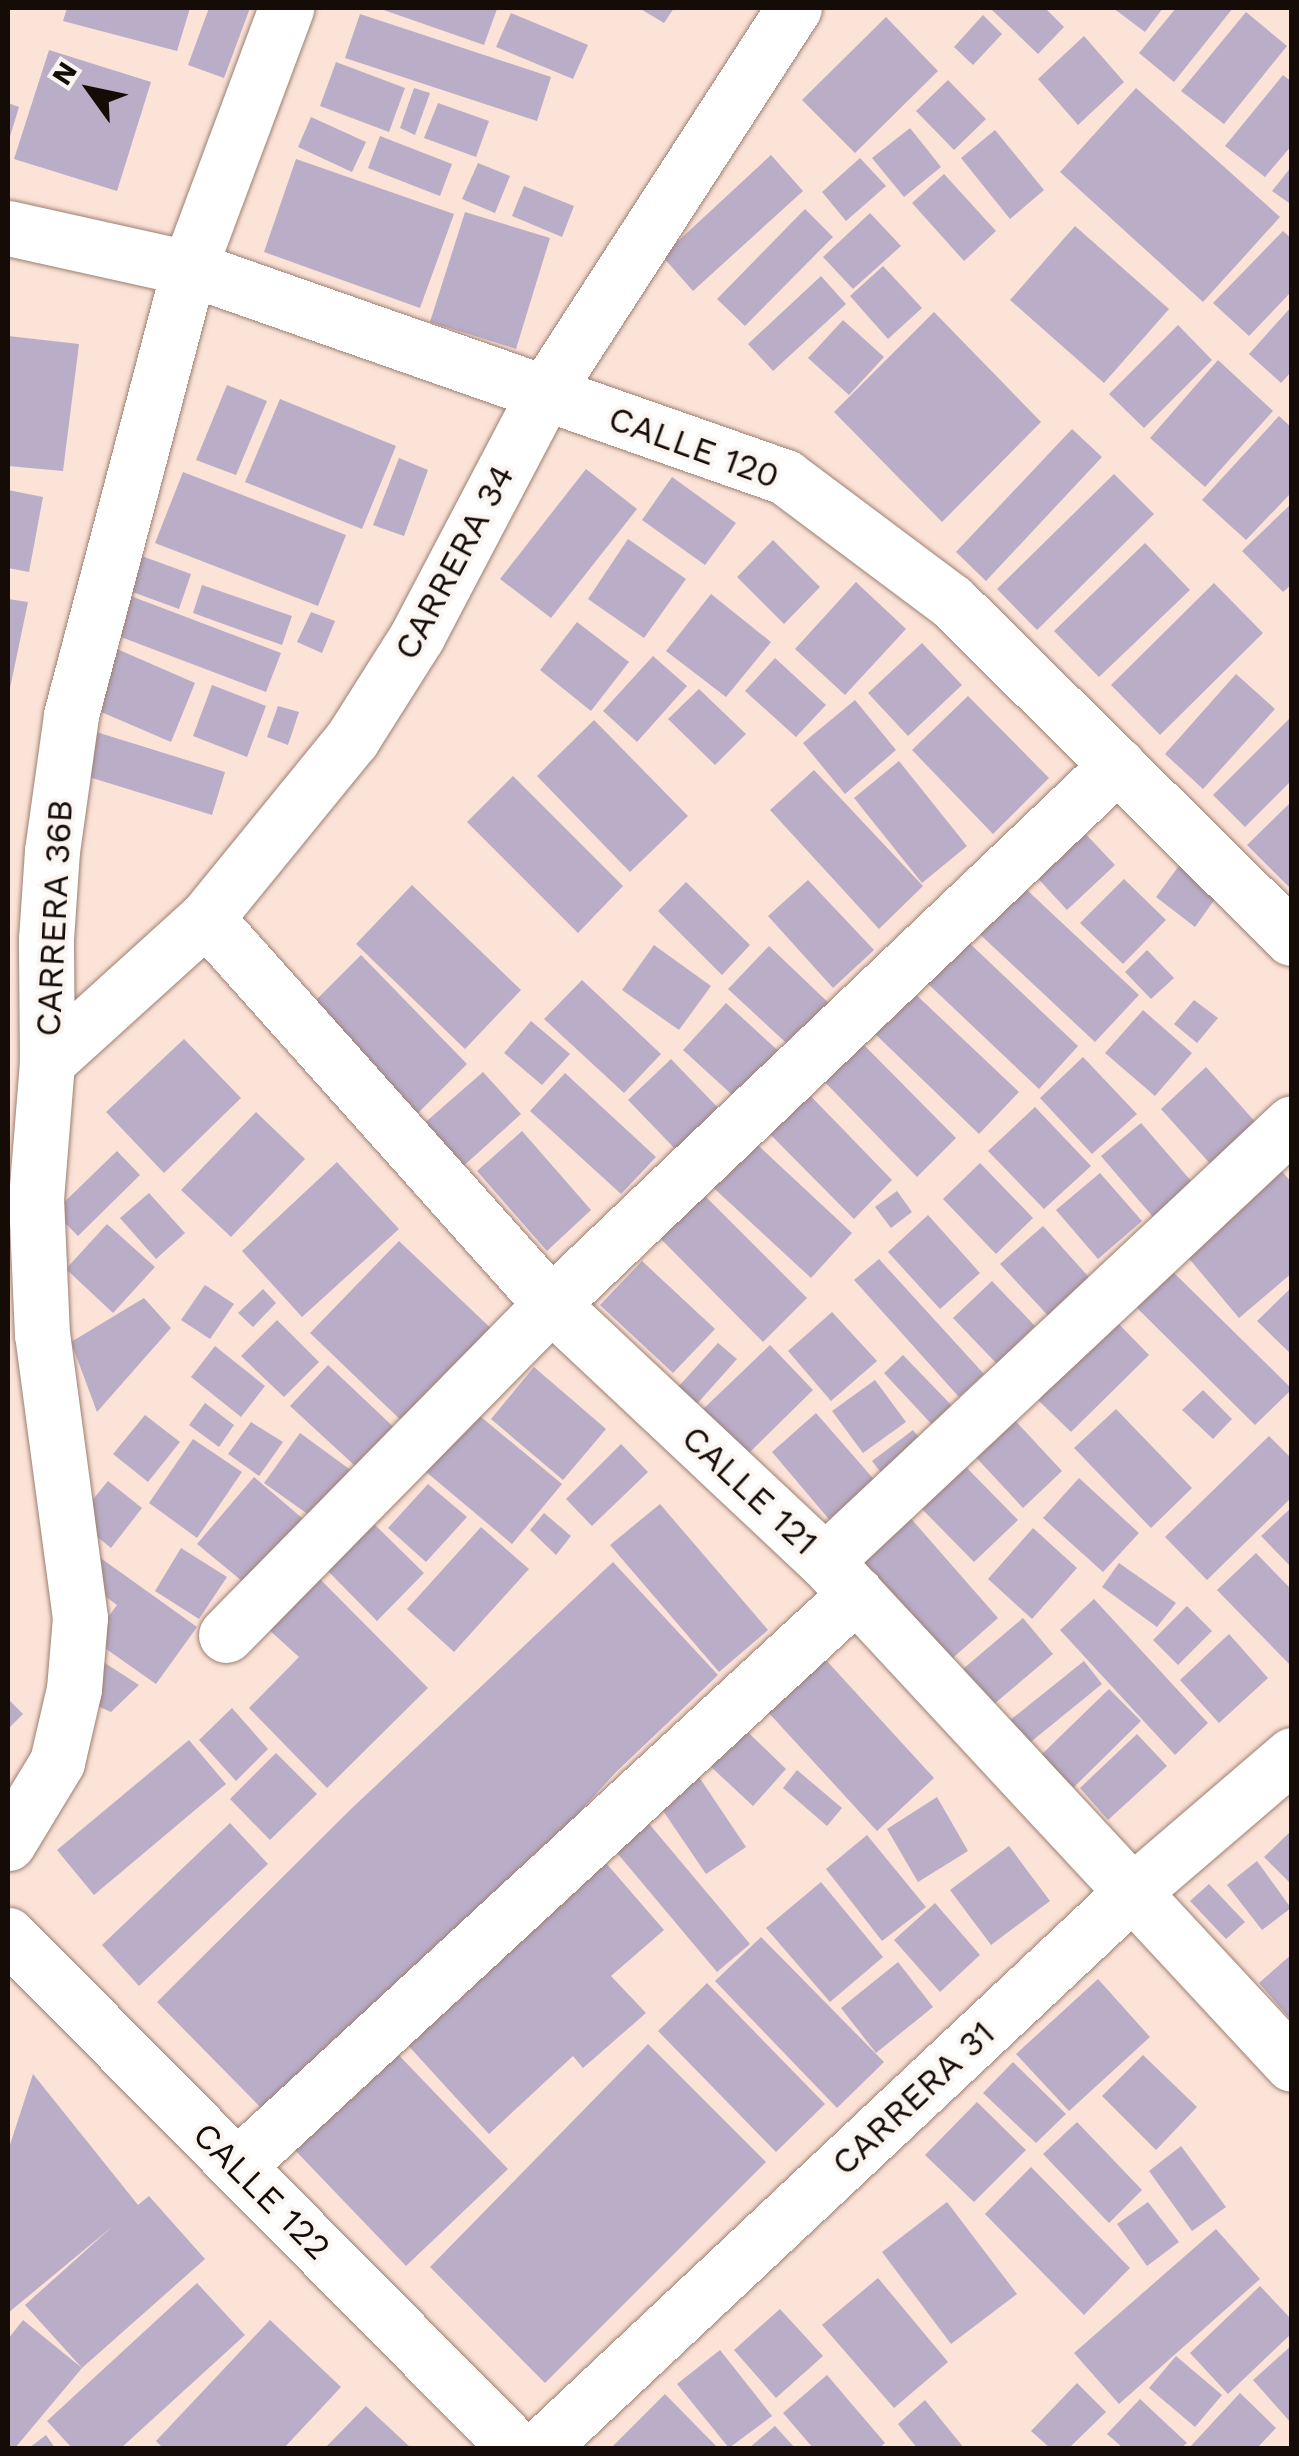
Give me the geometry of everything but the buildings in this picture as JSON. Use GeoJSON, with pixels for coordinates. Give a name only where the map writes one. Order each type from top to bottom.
{"type":"FeatureCollection","features":[{"type":"Feature","properties":{"kind":"street","name":"CARRERA 36B"},"geometry":{"type":"LineString","coordinates":[[8,1842],[57,1762],[74,1689],[80,1618],[42,1335],[36,1199],[47,1062],[50,886],[71,715],[190,268],[286,8]]}},
{"type":"Feature","properties":{"kind":"street","name":"CARRERA 34"},"geometry":{"type":"LineString","coordinates":[[47,1062],[206,918],[352,739],[417,636],[544,394],[794,8]]}},
{"type":"Feature","properties":{"kind":"street","name":"CALLE 120"},"geometry":{"type":"LineString","coordinates":[[8,228],[190,268],[786,477],[951,600],[1292,938]]}},
{"type":"Feature","properties":{"kind":"street"},"geometry":{"type":"LineString","coordinates":[[226,1636],[551,1304],[1117,765]]}},
{"type":"Feature","properties":{"kind":"street","name":"CALLE 121"},"geometry":{"type":"LineString","coordinates":[[206,918],[551,1304],[841,1577],[1292,2064]]}},
{"type":"Feature","properties":{"kind":"street"},"geometry":{"type":"LineString","coordinates":[[238,2166],[841,1577],[1292,1123]]}},
{"type":"Feature","properties":{"kind":"street","name":"CARRERA 31"},"geometry":{"type":"LineString","coordinates":[[540,2448],[1132,1893],[1292,1755]]}},
{"type":"Feature","properties":{"kind":"street","name":"CALLE 122"},"geometry":{"type":"LineString","coordinates":[[8,1935],[516,2448]]}}]}
